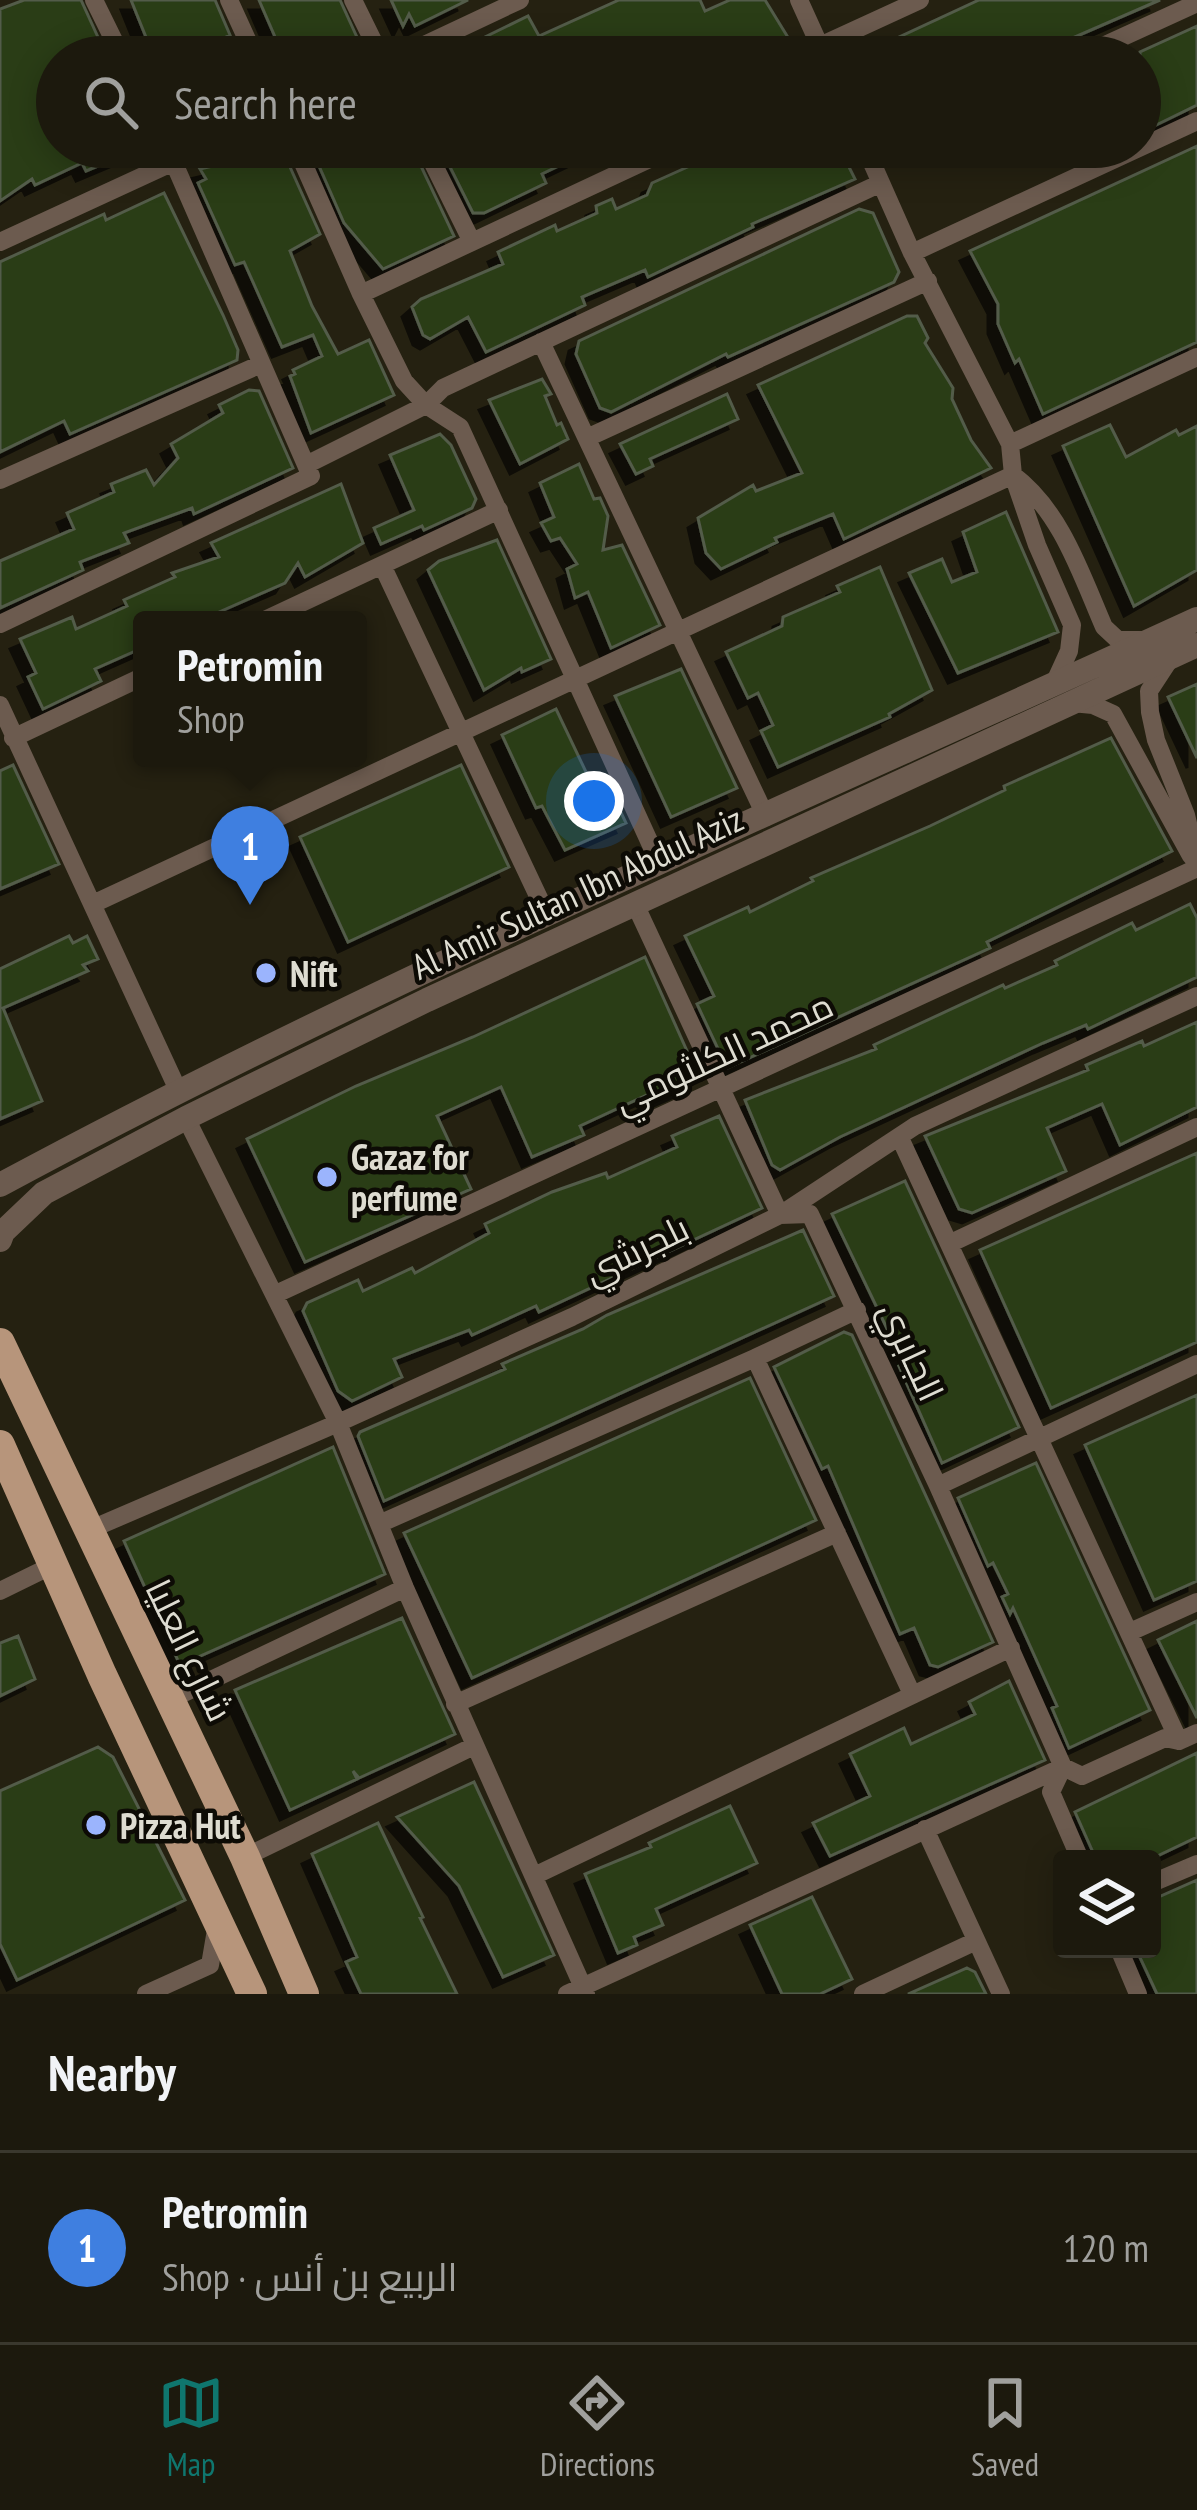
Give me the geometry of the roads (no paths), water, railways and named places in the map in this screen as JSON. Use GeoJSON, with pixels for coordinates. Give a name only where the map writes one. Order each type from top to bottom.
{"type":"FeatureCollection","features":[{"type":"Feature","properties":{"kind":"main road","name":"شارع العليا"},"geometry":{"type":"LineString","coordinates":[[0,1343],[171,1699],[304,1994]]}},
{"type":"Feature","properties":{"kind":"main road"},"geometry":{"type":"LineString","coordinates":[[0,1445],[253,1994]]}},
{"type":"Feature","properties":{"kind":"street"},"geometry":{"type":"LineString","coordinates":[[94,0],[112,36]]}},
{"type":"Feature","properties":{"kind":"street"},"geometry":{"type":"LineString","coordinates":[[229,0],[246,36]]}},
{"type":"Feature","properties":{"kind":"street"},"geometry":{"type":"LineString","coordinates":[[352,0],[370,36]]}},
{"type":"Feature","properties":{"kind":"street"},"geometry":{"type":"LineString","coordinates":[[444,36],[520,0]]}},
{"type":"Feature","properties":{"kind":"street"},"geometry":{"type":"LineString","coordinates":[[800,0],[816,36]]}},
{"type":"Feature","properties":{"kind":"street"},"geometry":{"type":"LineString","coordinates":[[852,36],[920,0]]}},
{"type":"Feature","properties":{"kind":"street"},"geometry":{"type":"LineString","coordinates":[[1125,36],[1197,4]]}},
{"type":"Feature","properties":{"kind":"street"},"geometry":{"type":"LineString","coordinates":[[1161,138],[1197,121]]}},
{"type":"Feature","properties":{"kind":"street"},"geometry":{"type":"LineString","coordinates":[[0,242],[144,168]]}},
{"type":"Feature","properties":{"kind":"street"},"geometry":{"type":"LineString","coordinates":[[0,624],[311,476],[177,168]]}},
{"type":"Feature","properties":{"kind":"street"},"geometry":{"type":"LineString","coordinates":[[305,168],[404,381],[426,404],[460,427],[660,865]]}},
{"type":"Feature","properties":{"kind":"street"},"geometry":{"type":"LineString","coordinates":[[435,168],[472,242]]}},
{"type":"Feature","properties":{"kind":"street"},"geometry":{"type":"LineString","coordinates":[[361,294],[630,168]]}},
{"type":"Feature","properties":{"kind":"street"},"geometry":{"type":"LineString","coordinates":[[876,168],[912,253],[1010,443],[1013,475],[1072,625],[1063,694],[1113,714],[1197,865]]}},
{"type":"Feature","properties":{"kind":"street"},"geometry":{"type":"LineString","coordinates":[[912,253],[1096,168]]}},
{"type":"Feature","properties":{"kind":"street"},"geometry":{"type":"LineString","coordinates":[[306,465],[426,404],[443,388],[881,183]]}},
{"type":"Feature","properties":{"kind":"street"},"geometry":{"type":"LineString","coordinates":[[589,436],[928,281]]}},
{"type":"Feature","properties":{"kind":"street"},"geometry":{"type":"LineString","coordinates":[[542,342],[766,817]]}},
{"type":"Feature","properties":{"kind":"street"},"geometry":{"type":"LineString","coordinates":[[1010,443],[1197,357]]}},
{"type":"Feature","properties":{"kind":"street"},"geometry":{"type":"LineString","coordinates":[[0,480],[259,365]]}},
{"type":"Feature","properties":{"kind":"street"},"geometry":{"type":"LineString","coordinates":[[94,903],[1013,475]]}},
{"type":"Feature","properties":{"kind":"street"},"geometry":{"type":"LineString","coordinates":[[1013,475],[1038,494],[1054,517],[1104,628],[1118,640],[1151,640]]}},
{"type":"Feature","properties":{"kind":"street"},"geometry":{"type":"LineString","coordinates":[[284,611],[499,510]]}},
{"type":"Feature","properties":{"kind":"street"},"geometry":{"type":"LineString","coordinates":[[382,565],[547,915]]}},
{"type":"Feature","properties":{"kind":"street","name":"Al Amir Sultan Ibn Abdul Aziz"},"geometry":{"type":"LineString","coordinates":[[1,1229],[44,1193],[186,1118],[1063,694],[1151,640],[1197,619]]}},
{"type":"Feature","properties":{"kind":"street","name":"Al Amir Sultan Ibn Abdul Aziz"},"geometry":{"type":"LineString","coordinates":[[0,1185],[178,1090],[547,915],[766,817],[1063,694],[1197,645]]}},
{"type":"Feature","properties":{"kind":"street"},"geometry":{"type":"LineString","coordinates":[[1173,656],[1149,691],[1150,712],[1161,755],[1186,815],[1197,865]]}},
{"type":"Feature","properties":{"kind":"street"},"geometry":{"type":"LineString","coordinates":[[13,738],[133,681]]}},
{"type":"Feature","properties":{"kind":"street"},"geometry":{"type":"LineString","coordinates":[[0,705],[178,1090]]}},
{"type":"Feature","properties":{"kind":"street","name":"محمد الكلثومي"},"geometry":{"type":"LineString","coordinates":[[276,1294],[1197,865]]}},
{"type":"Feature","properties":{"kind":"street"},"geometry":{"type":"LineString","coordinates":[[635,904],[780,1215]]}},
{"type":"Feature","properties":{"kind":"street","name":"بلجرشي"},"geometry":{"type":"LineString","coordinates":[[88,1530],[338,1424],[572,1317],[780,1215],[915,1126],[1197,996]]}},
{"type":"Feature","properties":{"kind":"street"},"geometry":{"type":"LineString","coordinates":[[186,1118],[338,1424],[455,1704],[534,1876],[578,1992],[1063,1767],[1082,1776],[1165,1738],[1188,1737],[1130,1631],[900,1138]]}},
{"type":"Feature","properties":{"kind":"street"},"geometry":{"type":"LineString","coordinates":[[951,1243],[1197,1127]]}},
{"type":"Feature","properties":{"kind":"street","name":"Al Amir Sultan Ibn Abdul Aziz"},"geometry":{"type":"LineString","coordinates":[[0,1171],[47,1159]]}},
{"type":"Feature","properties":{"kind":"street","name":"الجابري"},"geometry":{"type":"LineString","coordinates":[[780,1215],[810,1214],[857,1310],[1063,1767],[1051,1792],[1076,1850]]}},
{"type":"Feature","properties":{"kind":"street"},"geometry":{"type":"LineString","coordinates":[[379,1523],[857,1310]]}},
{"type":"Feature","properties":{"kind":"street"},"geometry":{"type":"LineString","coordinates":[[755,1358],[912,1694]]}},
{"type":"Feature","properties":{"kind":"street"},"geometry":{"type":"LineString","coordinates":[[938,1486],[1197,1364]]}},
{"type":"Feature","properties":{"kind":"street"},"geometry":{"type":"LineString","coordinates":[[455,1704],[837,1534]]}},
{"type":"Feature","properties":{"kind":"street"},"geometry":{"type":"LineString","coordinates":[[0,1592],[52,1565]]}},
{"type":"Feature","properties":{"kind":"street"},"geometry":{"type":"LineString","coordinates":[[171,1699],[405,1588]]}},
{"type":"Feature","properties":{"kind":"street"},"geometry":{"type":"LineString","coordinates":[[1130,1631],[1197,1602]]}},
{"type":"Feature","properties":{"kind":"street"},"geometry":{"type":"LineString","coordinates":[[534,1876],[1011,1648]]}},
{"type":"Feature","properties":{"kind":"street"},"geometry":{"type":"LineString","coordinates":[[245,1858],[475,1746]]}},
{"type":"Feature","properties":{"kind":"street"},"geometry":{"type":"LineString","coordinates":[[925,1829],[1001,1994]]}},
{"type":"Feature","properties":{"kind":"street"},"geometry":{"type":"LineString","coordinates":[[1161,1879],[1197,1864]]}},
{"type":"Feature","properties":{"kind":"street"},"geometry":{"type":"LineString","coordinates":[[146,1994],[210,1965],[218,1919]]}},
{"type":"Feature","properties":{"kind":"street"},"geometry":{"type":"LineString","coordinates":[[862,1994],[976,1941]]}},
{"type":"Feature","properties":{"kind":"street"},"geometry":{"type":"LineString","coordinates":[[1122,1958],[1138,1994]]}},
{"type":"Feature","properties":{"kind":"place","name":"Petromin"},"geometry":{"type":"Point","coordinates":[250,905]}},
{"type":"Feature","properties":{"kind":"place","name":"Nift"},"geometry":{"type":"Point","coordinates":[266,973]}},
{"type":"Feature","properties":{"kind":"place","name":"Gazaz for perfume"},"geometry":{"type":"Point","coordinates":[327,1177]}},
{"type":"Feature","properties":{"kind":"place","name":"Pizza Hut"},"geometry":{"type":"Point","coordinates":[96,1825]}}]}
